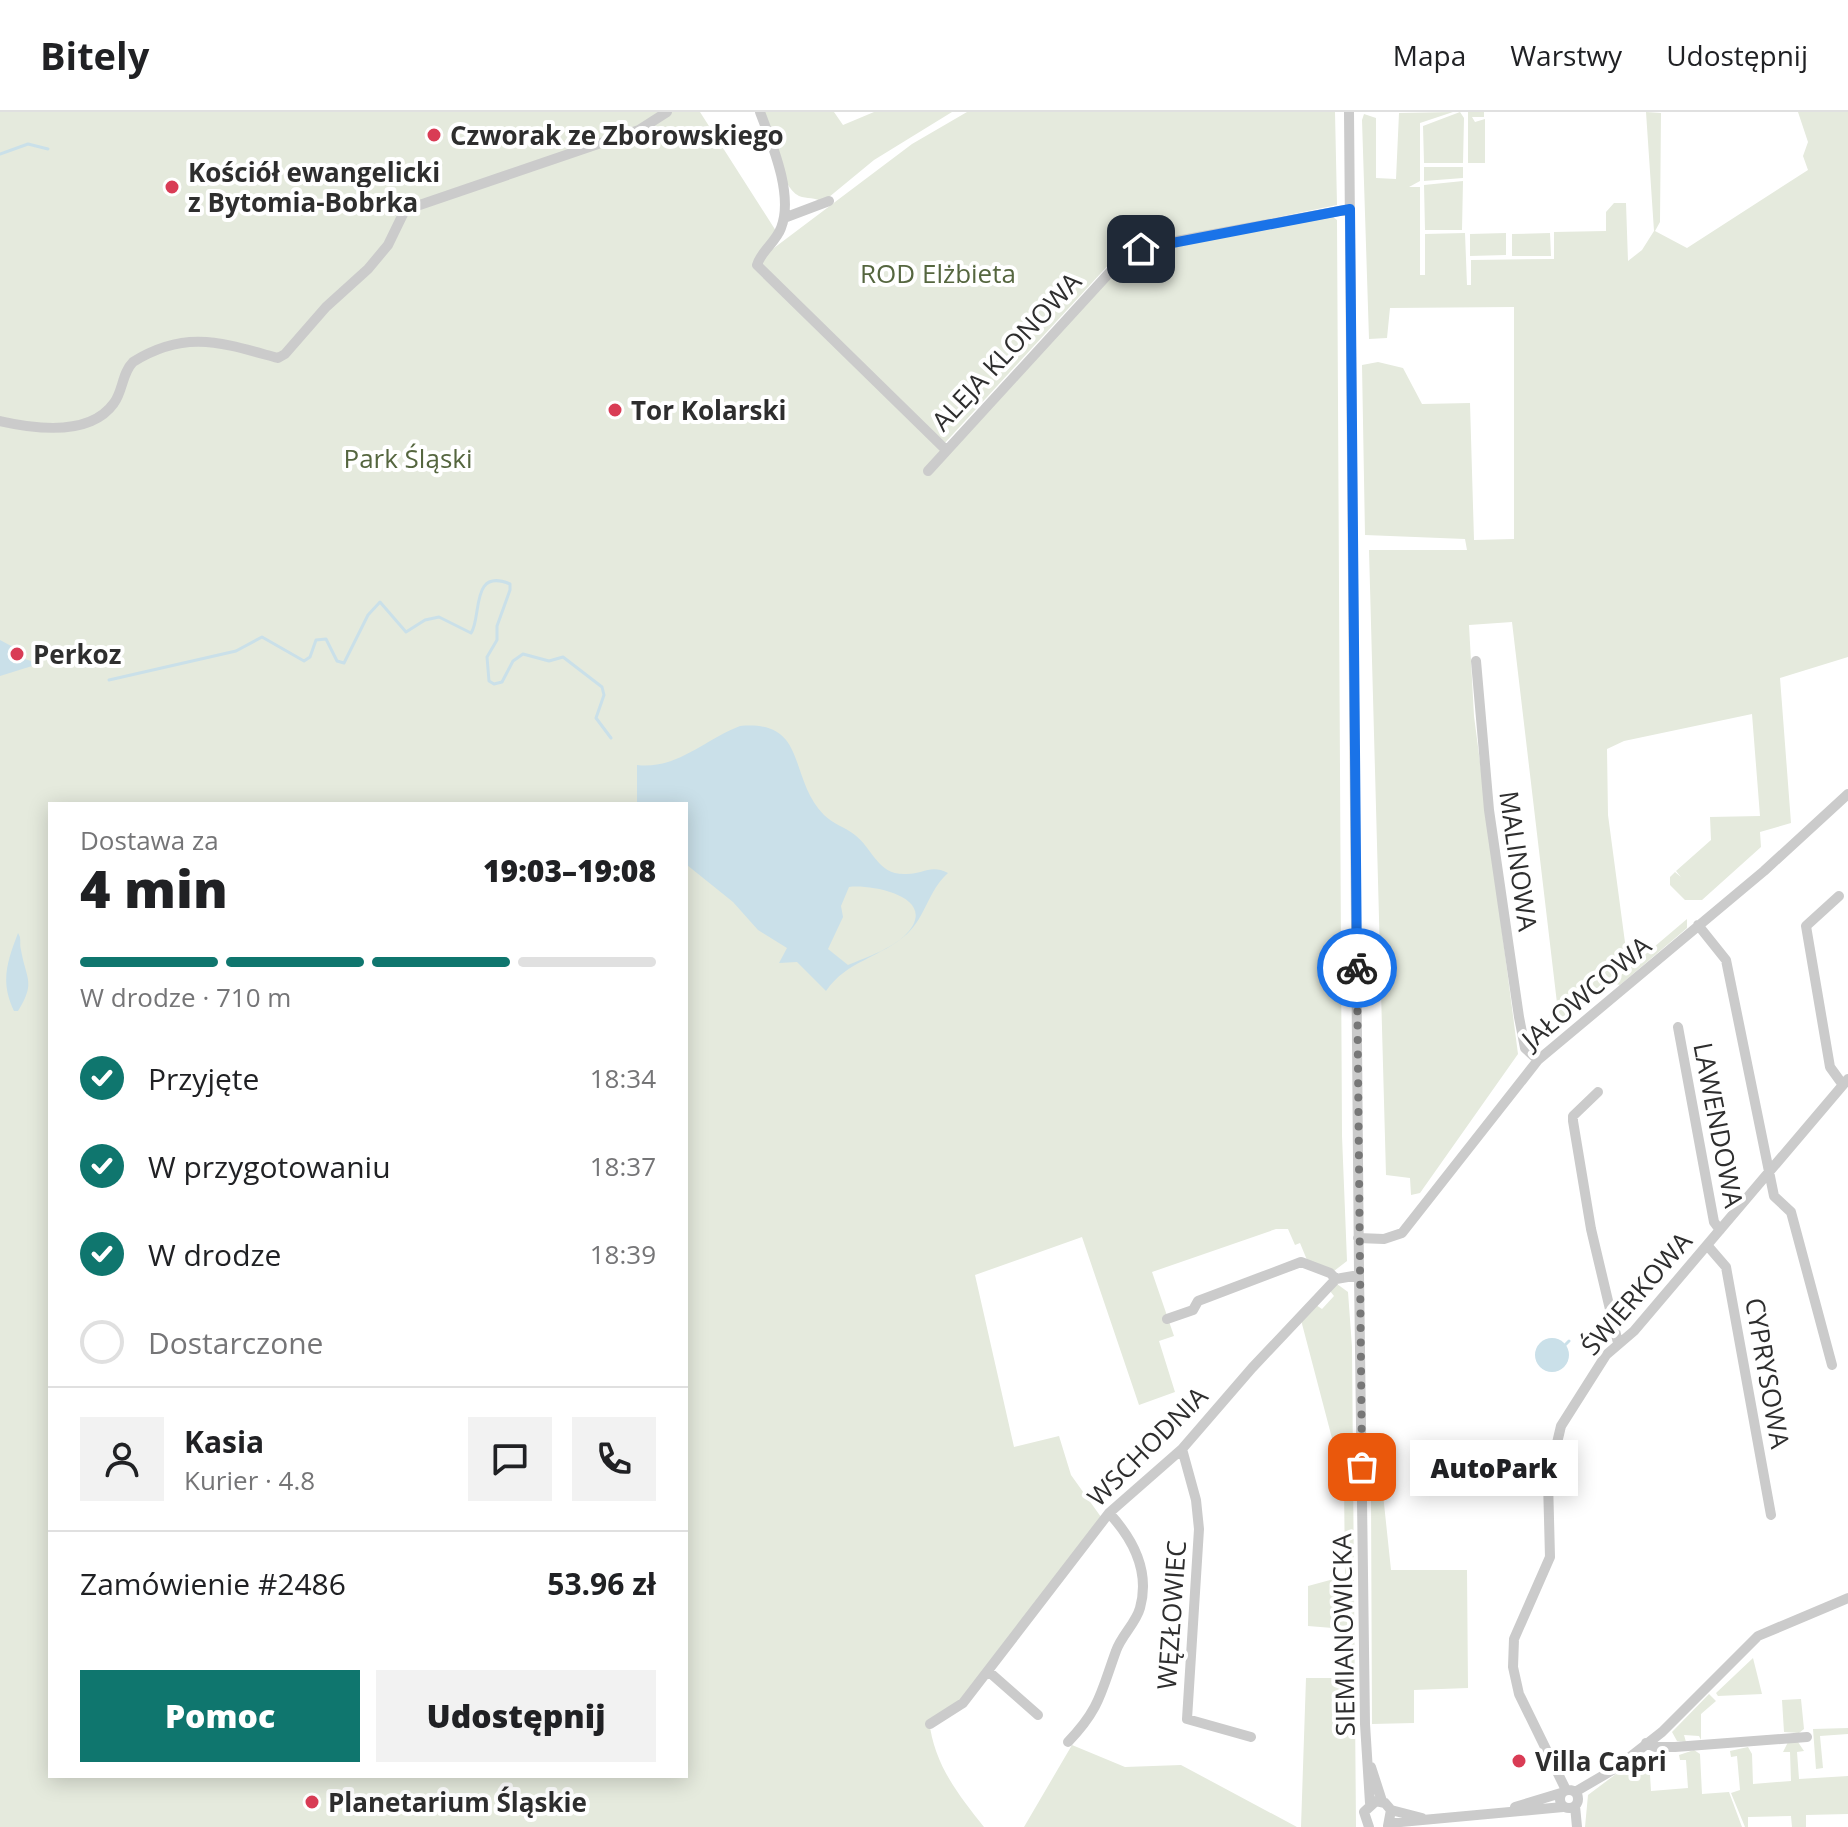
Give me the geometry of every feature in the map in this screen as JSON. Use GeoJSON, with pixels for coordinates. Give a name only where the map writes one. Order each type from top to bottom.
{"type":"FeatureCollection","features":[{"type":"Feature","properties":{"kind":"street"},"geometry":{"type":"LineString","coordinates":[[0,421],[31,427],[80,426],[103,414],[115,402],[133,362],[171,343],[203,340],[278,358],[368,269],[388,245],[405,210],[639,130],[667,112]]}},
{"type":"Feature","properties":{"kind":"street"},"geometry":{"type":"LineString","coordinates":[[760,112],[780,176],[784,218],[775,239],[758,260],[760,270],[945,449]]}},
{"type":"Feature","properties":{"kind":"street","name":"SIEMIANOWICKA"},"geometry":{"type":"LineString","coordinates":[[1349,112],[1365,1724],[1376,1802],[1364,1812],[1369,1827]]}},
{"type":"Feature","properties":{"kind":"street"},"geometry":{"type":"LineString","coordinates":[[784,218],[829,201]]}},
{"type":"Feature","properties":{"kind":"street","name":"ALEJA KLONOWA"},"geometry":{"type":"LineString","coordinates":[[928,471],[1122,259],[1149,246],[1350,209]]}},
{"type":"Feature","properties":{"kind":"street","name":"MALINOWA"},"geometry":{"type":"LineString","coordinates":[[1476,661],[1489,810],[1519,1017],[1525,1048],[1538,1060]]}},
{"type":"Feature","properties":{"kind":"street","name":"JAŁOWCOWA"},"geometry":{"type":"LineString","coordinates":[[1358,1238],[1392,1238],[1407,1229],[1538,1060],[1770,866],[1789,845],[1848,794]]}},
{"type":"Feature","properties":{"kind":"street"},"geometry":{"type":"LineString","coordinates":[[1839,896],[1806,926],[1830,1067],[1845,1082]]}},
{"type":"Feature","properties":{"kind":"street"},"geometry":{"type":"LineString","coordinates":[[1698,925],[1726,960],[1774,1196],[1791,1212],[1832,1365]]}},
{"type":"Feature","properties":{"kind":"street","name":"LAWENDOWA"},"geometry":{"type":"LineString","coordinates":[[1678,1027],[1714,1222],[1720,1230]]}},
{"type":"Feature","properties":{"kind":"street","name":"ŚWIERKOWA"},"geometry":{"type":"LineString","coordinates":[[1567,1792],[1520,1699],[1513,1672],[1513,1645],[1519,1622],[1541,1583],[1550,1557],[1548,1481],[1557,1438],[1606,1355],[1632,1333],[1845,1082]]}},
{"type":"Feature","properties":{"kind":"street"},"geometry":{"type":"LineString","coordinates":[[1598,1092],[1573,1116],[1573,1121],[1591,1229],[1618,1343]]}},
{"type":"Feature","properties":{"kind":"street","name":"CYPRYSOWA"},"geometry":{"type":"LineString","coordinates":[[1707,1245],[1726,1267],[1771,1515]]}},
{"type":"Feature","properties":{"kind":"street"},"geometry":{"type":"LineString","coordinates":[[1167,1319],[1193,1310],[1198,1301],[1301,1262],[1330,1273],[1336,1279],[1359,1275]]}},
{"type":"Feature","properties":{"kind":"street","name":"WSCHODNIA"},"geometry":{"type":"LineString","coordinates":[[930,1724],[963,1703],[1109,1513],[1182,1449],[1252,1368],[1336,1279]]}},
{"type":"Feature","properties":{"kind":"street","name":"WĘZŁOWIEC"},"geometry":{"type":"LineString","coordinates":[[1182,1449],[1198,1510],[1199,1561],[1186,1715],[1189,1720],[1251,1737]]}},
{"type":"Feature","properties":{"kind":"street"},"geometry":{"type":"LineString","coordinates":[[1068,1742],[1099,1706],[1116,1650],[1140,1608],[1143,1572],[1139,1557],[1109,1513]]}},
{"type":"Feature","properties":{"kind":"street"},"geometry":{"type":"LineString","coordinates":[[1505,1810],[1567,1792],[1606,1774],[1697,1699],[1758,1636],[1848,1598]]}},
{"type":"Feature","properties":{"kind":"street"},"geometry":{"type":"LineString","coordinates":[[988,1671],[1038,1715]]}},
{"type":"Feature","properties":{"kind":"street"},"geometry":{"type":"LineString","coordinates":[[1646,1743],[1655,1747],[1675,1747],[1807,1737]]}},
{"type":"Feature","properties":{"kind":"street"},"geometry":{"type":"LineString","coordinates":[[1567,1792],[1578,1800],[1575,1806],[1577,1827]]}},
{"type":"Feature","properties":{"kind":"street"},"geometry":{"type":"LineString","coordinates":[[1563,1807],[1559,1799],[1567,1792]]}},
{"type":"Feature","properties":{"kind":"street"},"geometry":{"type":"LineString","coordinates":[[1376,1802],[1391,1810],[1422,1818]]}},
{"type":"Feature","properties":{"kind":"street"},"geometry":{"type":"LineString","coordinates":[[1391,1810],[1388,1825],[1422,1818],[1575,1806]]}},
{"type":"Feature","properties":{"kind":"green space","name":"Park Śląski"},"geometry":{"type":"Polygon","coordinates":[[[0,112],[700,112],[776,231],[755,261],[945,453],[1124,262],[1143,252],[1333,217],[1337,220],[1342,1136],[1347,1261],[1334,1271],[1307,1260],[1300,1243],[1295,1245],[1288,1229],[1276,1229],[1152,1272],[1174,1336],[1159,1341],[1175,1392],[1139,1405],[1082,1237],[975,1275],[1014,1447],[1059,1436],[1071,1475],[1101,1517],[962,1700],[929,1720],[941,1764],[984,1827],[0,1827],[0,112]]]}},
{"type":"Feature","properties":{"kind":"green space"},"geometry":{"type":"Polygon","coordinates":[[[763,112],[834,112],[843,125],[874,112],[952,112],[874,160],[823,202],[799,196],[786,182],[763,112]]]}},
{"type":"Feature","properties":{"kind":"green space","name":"ROD Elżbieta"},"geometry":{"type":"Polygon","coordinates":[[[967,112],[1335,112],[1337,205],[1123,249],[943,445],[762,271],[762,257],[912,144],[967,112]]]}},
{"type":"Feature","properties":{"kind":"green space"},"geometry":{"type":"Polygon","coordinates":[[[1453,112],[1420,123],[1420,181],[1409,187],[1420,187],[1420,275],[1425,275],[1425,234],[1465,233],[1467,285],[1471,285],[1471,260],[1554,259],[1554,232],[1606,231],[1606,212],[1614,203],[1626,203],[1628,261],[1642,250],[1654,231],[1646,112],[1661,113],[1660,222],[1655,231],[1687,248],[1808,170],[1803,156],[1808,142],[1798,112],[1848,112],[1848,657],[1780,678],[1791,823],[1760,832],[1761,847],[1702,900],[1685,900],[1670,885],[1670,877],[1675,872],[1681,877],[1676,871],[1711,840],[1710,817],[1760,816],[1752,714],[1624,741],[1607,749],[1608,815],[1628,965],[1559,1020],[1512,622],[1469,625],[1474,716],[1518,1054],[1420,1193],[1411,1195],[1410,1178],[1386,1175],[1369,550],[1467,550],[1465,539],[1365,535],[1362,365],[1378,362],[1403,368],[1422,404],[1470,403],[1474,540],[1514,539],[1514,307],[1390,308],[1387,338],[1369,339],[1362,120],[1364,114],[1376,118],[1376,178],[1396,179],[1399,113],[1453,112]]]}},
{"type":"Feature","properties":{"kind":"green space"},"geometry":{"type":"Polygon","coordinates":[[[1460,112],[1464,118],[1463,163],[1424,163],[1423,126],[1460,112]]]}},
{"type":"Feature","properties":{"kind":"green space"},"geometry":{"type":"Polygon","coordinates":[[[1468,112],[1484,112],[1484,117],[1472,117],[1475,122],[1485,119],[1485,163],[1468,163],[1468,112]]]}},
{"type":"Feature","properties":{"kind":"green space"},"geometry":{"type":"Polygon","coordinates":[[[1424,167],[1463,167],[1463,178],[1424,181],[1424,167]]]}},
{"type":"Feature","properties":{"kind":"green space"},"geometry":{"type":"Polygon","coordinates":[[[1463,181],[1462,230],[1425,230],[1424,185],[1463,181]]]}},
{"type":"Feature","properties":{"kind":"green space"},"geometry":{"type":"Polygon","coordinates":[[[1506,233],[1506,255],[1470,256],[1470,234],[1506,233]]]}},
{"type":"Feature","properties":{"kind":"green space"},"geometry":{"type":"Polygon","coordinates":[[[1550,233],[1551,256],[1512,256],[1512,234],[1550,233]]]}},
{"type":"Feature","properties":{"kind":"green space"},"geometry":{"type":"Polygon","coordinates":[[[1687,919],[1687,928],[1620,985],[1616,984],[1614,981],[1687,919]]]}},
{"type":"Feature","properties":{"kind":"green space"},"geometry":{"type":"Polygon","coordinates":[[[1337,1284],[1348,1292],[1352,1347],[1356,1827],[1301,1827],[1306,1678],[1345,1678],[1345,1629],[1308,1626],[1308,1586],[1345,1576],[1344,1484],[1301,1320],[1316,1305],[1322,1309],[1334,1296],[1330,1291],[1337,1284]]]}},
{"type":"Feature","properties":{"kind":"green space"},"geometry":{"type":"Polygon","coordinates":[[[1383,1494],[1391,1570],[1467,1570],[1468,1688],[1414,1690],[1414,1723],[1372,1724],[1371,1497],[1383,1494]]]}},
{"type":"Feature","properties":{"kind":"green space"},"geometry":{"type":"Polygon","coordinates":[[[1753,1658],[1762,1694],[1718,1696],[1716,1693],[1753,1658]]]}},
{"type":"Feature","properties":{"kind":"green space"},"geometry":{"type":"Polygon","coordinates":[[[1709,1694],[1716,1701],[1701,1714],[1701,1740],[1699,1736],[1684,1735],[1686,1742],[1677,1741],[1672,1732],[1709,1694]]]}},
{"type":"Feature","properties":{"kind":"green space"},"geometry":{"type":"Polygon","coordinates":[[[1801,1699],[1804,1729],[1799,1733],[1784,1732],[1782,1700],[1801,1699]]]}},
{"type":"Feature","properties":{"kind":"green space"},"geometry":{"type":"Polygon","coordinates":[[[1848,1728],[1848,1734],[1820,1736],[1823,1768],[1816,1769],[1813,1729],[1848,1728]]]}},
{"type":"Feature","properties":{"kind":"green space"},"geometry":{"type":"Polygon","coordinates":[[[1788,1742],[1798,1742],[1804,1751],[1797,1752],[1799,1779],[1848,1776],[1848,1814],[1806,1815],[1806,1827],[1792,1827],[1791,1816],[1748,1817],[1748,1827],[1745,1827],[1731,1793],[1740,1790],[1737,1756],[1731,1757],[1730,1751],[1748,1747],[1752,1754],[1753,1784],[1791,1781],[1790,1752],[1783,1752],[1788,1742]]]}},
{"type":"Feature","properties":{"kind":"green space"},"geometry":{"type":"Polygon","coordinates":[[[1072,1745],[1125,1767],[1181,1765],[1297,1827],[1024,1827],[1072,1745]]]}},
{"type":"Feature","properties":{"kind":"green space"},"geometry":{"type":"Polygon","coordinates":[[[1694,1750],[1700,1754],[1702,1794],[1729,1792],[1742,1827],[1585,1827],[1588,1795],[1644,1753],[1649,1758],[1651,1791],[1688,1788],[1686,1760],[1680,1760],[1679,1755],[1694,1750]]]}},
{"type":"Feature","properties":{"kind":"water","name":"Perkoz"},"geometry":{"type":"Polygon","coordinates":[[[0,640],[15,648],[16,656],[31,661],[32,666],[0,676],[0,640]]]}},
{"type":"Feature","properties":{"kind":"water"},"geometry":{"type":"Polygon","coordinates":[[[740,726],[762,727],[777,732],[794,754],[805,784],[824,815],[855,835],[889,871],[913,874],[937,869],[948,873],[907,934],[897,942],[844,973],[826,991],[797,962],[779,963],[787,948],[758,930],[733,902],[688,866],[688,802],[637,802],[637,765],[664,763],[740,726]],[[849,887],[841,906],[843,917],[828,949],[848,965],[896,942],[909,931],[915,919],[914,909],[908,901],[885,890],[849,887]]]}},
{"type":"Feature","properties":{"kind":"water"},"geometry":{"type":"Polygon","coordinates":[[[18,933],[28,987],[24,1001],[18,1011],[14,1011],[6,981],[18,933]]]}},
{"type":"Feature","properties":{"kind":"water"},"geometry":{"type":"Polygon","coordinates":[[[1552,1338],[1564,1343],[1569,1355],[1564,1367],[1552,1372],[1540,1367],[1535,1355],[1540,1343],[1552,1338]]]}},
{"type":"Feature","properties":{"kind":"waterway"},"geometry":{"type":"LineString","coordinates":[[0,154],[28,144],[48,149]]}},
{"type":"Feature","properties":{"kind":"waterway"},"geometry":{"type":"LineString","coordinates":[[109,680],[236,651],[262,637],[304,661],[310,657],[316,640],[326,639],[337,661],[344,663],[368,615],[380,602],[406,632],[425,620],[439,617],[471,633],[483,588],[489,582],[497,581],[510,584],[510,590],[497,626],[497,640],[487,657],[489,681],[494,684],[502,682],[513,661],[523,654],[549,661],[563,657],[602,687],[604,695],[596,718],[611,738]]}},
{"type":"Feature","properties":{"kind":"waterway"},"geometry":{"type":"LineString","coordinates":[[1565,1345],[1569,1341]]}},
{"type":"Feature","properties":{"kind":"way so far"},"geometry":{"type":"LineString","coordinates":[[1357,968],[1362,1467]]}},
{"type":"Feature","properties":{"kind":"place","name":"Czworak ze Zborowskiego"},"geometry":{"type":"Point","coordinates":[434,135]}},
{"type":"Feature","properties":{"kind":"place","name":"Kościół ewangelicki z Bytomia-Bobrka"},"geometry":{"type":"Point","coordinates":[172,187]}},
{"type":"Feature","properties":{"kind":"place","name":"Tor Kolarski"},"geometry":{"type":"Point","coordinates":[615,410]}},
{"type":"Feature","properties":{"kind":"place","name":"Perkoz"},"geometry":{"type":"Point","coordinates":[17,654]}},
{"type":"Feature","properties":{"kind":"place","name":"AutoPark"},"geometry":{"type":"Point","coordinates":[1362,1467]}},
{"type":"Feature","properties":{"kind":"place","name":"Villa Capri"},"geometry":{"type":"Point","coordinates":[1519,1761]}},
{"type":"Feature","properties":{"kind":"place","name":"Planetarium Śląskie"},"geometry":{"type":"Point","coordinates":[312,1802]}},
{"type":"Feature","properties":{"kind":"route"},"geometry":{"type":"LineString","coordinates":[[1141,249],[1350,209],[1357,968]]}}]}
